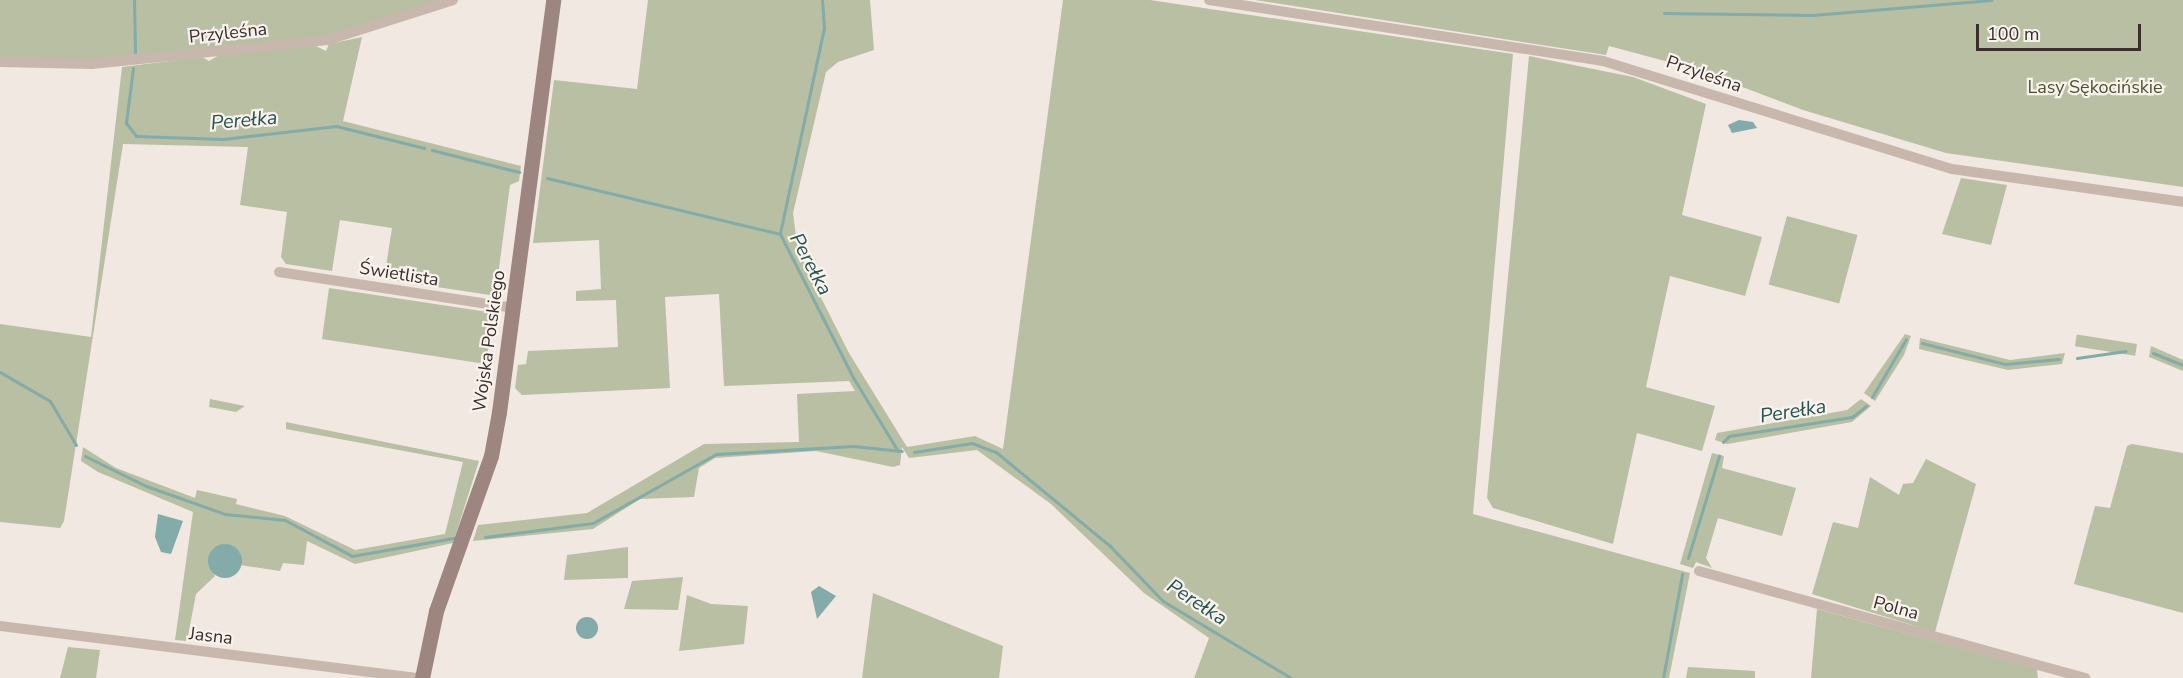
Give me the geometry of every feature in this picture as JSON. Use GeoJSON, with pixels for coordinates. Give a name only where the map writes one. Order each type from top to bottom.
{"type":"FeatureCollection","features":[{"type":"Feature","properties":{"kind":"street","name":"Przyleśna"},"geometry":{"type":"LineString","coordinates":[[0,62],[92,64],[328,40],[453,0]]}},
{"type":"Feature","properties":{"kind":"street","name":"Wojska Polskiego"},"geometry":{"type":"LineString","coordinates":[[420,678],[436,611],[491,456],[514,308],[553,0]]}},
{"type":"Feature","properties":{"kind":"street","name":"Przyleśna"},"geometry":{"type":"LineString","coordinates":[[1209,0],[1603,61],[1952,169],[2183,202]]}},
{"type":"Feature","properties":{"kind":"street","name":"Świetlista"},"geometry":{"type":"LineString","coordinates":[[279,272],[514,308]]}},
{"type":"Feature","properties":{"kind":"street","name":"Polna"},"geometry":{"type":"LineString","coordinates":[[1699,571],[2085,678]]}},
{"type":"Feature","properties":{"kind":"street","name":"Jasna"},"geometry":{"type":"LineString","coordinates":[[0,627],[329,673],[420,678]]}},
{"type":"Feature","properties":{"kind":"green space"},"geometry":{"type":"Polygon","coordinates":[[[0,0],[440,0],[329,36],[93,62],[0,60],[0,0]]]}},
{"type":"Feature","properties":{"kind":"green space"},"geometry":{"type":"Polygon","coordinates":[[[648,0],[870,0],[874,50],[838,62],[826,72],[793,213],[797,244],[810,276],[849,353],[907,447],[975,436],[1003,449],[1063,0],[1150,0],[1513,54],[1473,514],[1690,573],[1669,678],[1194,678],[1209,638],[1144,593],[1051,504],[977,450],[909,458],[902,447],[900,465],[893,467],[816,451],[715,458],[699,468],[694,497],[640,499],[593,529],[473,541],[478,525],[587,513],[704,444],[799,442],[797,394],[855,391],[849,381],[724,386],[719,294],[665,297],[670,388],[522,395],[515,388],[518,365],[526,364],[528,351],[618,347],[616,300],[576,301],[576,291],[601,289],[599,240],[533,243],[554,80],[637,89],[648,0]]]}},
{"type":"Feature","properties":{"kind":"green space","name":"Lasy Sękocińskie"},"geometry":{"type":"Polygon","coordinates":[[[1255,0],[2183,0],[2183,187],[1946,153],[1803,110],[1695,69],[1609,46],[1606,55],[1255,0]]]}},
{"type":"Feature","properties":{"kind":"green space"},"geometry":{"type":"Polygon","coordinates":[[[362,37],[343,121],[521,166],[519,181],[510,185],[496,291],[490,295],[384,279],[392,228],[340,220],[332,271],[286,264],[281,257],[287,212],[240,205],[248,147],[123,144],[64,521],[60,528],[0,522],[0,324],[91,337],[122,67],[202,57],[209,61],[221,54],[312,44],[326,51],[329,44],[362,37]]]}},
{"type":"Feature","properties":{"kind":"green space"},"geometry":{"type":"Polygon","coordinates":[[[1529,56],[1633,77],[1706,104],[1682,215],[1762,237],[1745,296],[1670,276],[1646,387],[1715,406],[1702,451],[1637,433],[1613,544],[1493,508],[1487,498],[1529,56]]]}},
{"type":"Feature","properties":{"kind":"green space"},"geometry":{"type":"Polygon","coordinates":[[[1961,178],[2007,185],[1991,245],[1942,234],[1961,178]]]}},
{"type":"Feature","properties":{"kind":"green space"},"geometry":{"type":"Polygon","coordinates":[[[1787,216],[1858,235],[1839,303],[1769,285],[1787,216]]]}},
{"type":"Feature","properties":{"kind":"green space"},"geometry":{"type":"Polygon","coordinates":[[[329,288],[488,312],[493,317],[486,364],[322,339],[329,288]]]}},
{"type":"Feature","properties":{"kind":"green space"},"geometry":{"type":"Polygon","coordinates":[[[1905,334],[1911,336],[1904,355],[1875,401],[1864,393],[1905,334]]]}},
{"type":"Feature","properties":{"kind":"green space"},"geometry":{"type":"Polygon","coordinates":[[[2077,334],[2137,344],[2135,356],[2075,346],[2077,334]]]}},
{"type":"Feature","properties":{"kind":"green space"},"geometry":{"type":"Polygon","coordinates":[[[1920,338],[2010,360],[2065,353],[2062,364],[2008,370],[1919,349],[1920,338]]]}},
{"type":"Feature","properties":{"kind":"green space"},"geometry":{"type":"Polygon","coordinates":[[[2151,346],[2183,360],[2183,371],[2149,357],[2151,346]]]}},
{"type":"Feature","properties":{"kind":"green space"},"geometry":{"type":"Polygon","coordinates":[[[210,399],[245,406],[236,412],[209,407],[210,399]]]}},
{"type":"Feature","properties":{"kind":"green space"},"geometry":{"type":"Polygon","coordinates":[[[1861,399],[1871,406],[1852,422],[1727,444],[1715,440],[1717,433],[1847,410],[1861,399]]]}},
{"type":"Feature","properties":{"kind":"green space"},"geometry":{"type":"Polygon","coordinates":[[[286,422],[479,461],[453,543],[355,564],[307,541],[304,565],[283,563],[280,571],[240,565],[240,552],[211,568],[215,576],[196,594],[187,641],[175,640],[193,512],[98,472],[81,461],[83,447],[116,468],[195,498],[197,490],[237,499],[236,504],[285,516],[355,550],[445,534],[463,462],[286,429],[286,422]]]}},
{"type":"Feature","properties":{"kind":"green space"},"geometry":{"type":"Polygon","coordinates":[[[2132,444],[2183,453],[2183,613],[2074,584],[2095,506],[2110,508],[2127,446],[2132,444]]]}},
{"type":"Feature","properties":{"kind":"green space"},"geometry":{"type":"Polygon","coordinates":[[[1712,453],[1724,456],[1722,468],[1796,488],[1782,536],[1718,518],[1706,558],[1712,568],[1696,562],[1693,568],[1680,564],[1712,453]]]}},
{"type":"Feature","properties":{"kind":"green space"},"geometry":{"type":"Polygon","coordinates":[[[1926,459],[1976,484],[1935,632],[1812,594],[1833,522],[1858,528],[1870,477],[1899,495],[1903,484],[1913,483],[1926,459]]]}},
{"type":"Feature","properties":{"kind":"green space"},"geometry":{"type":"Polygon","coordinates":[[[628,547],[628,578],[564,580],[567,555],[628,547]]]}},
{"type":"Feature","properties":{"kind":"green space"},"geometry":{"type":"Polygon","coordinates":[[[683,577],[678,610],[624,609],[632,581],[683,577]]]}},
{"type":"Feature","properties":{"kind":"green space"},"geometry":{"type":"Polygon","coordinates":[[[873,593],[1003,646],[999,678],[862,678],[873,593]]]}},
{"type":"Feature","properties":{"kind":"green space"},"geometry":{"type":"Polygon","coordinates":[[[687,595],[711,604],[748,606],[744,644],[679,651],[687,595]]]}},
{"type":"Feature","properties":{"kind":"green space"},"geometry":{"type":"Polygon","coordinates":[[[1817,609],[2037,669],[2038,678],[1811,678],[1817,609]]]}},
{"type":"Feature","properties":{"kind":"green space"},"geometry":{"type":"Polygon","coordinates":[[[68,647],[100,650],[96,678],[60,678],[68,647]]]}},
{"type":"Feature","properties":{"kind":"green space"},"geometry":{"type":"Polygon","coordinates":[[[1688,667],[1755,671],[1755,678],[1686,678],[1688,667]]]}},
{"type":"Feature","properties":{"kind":"water"},"geometry":{"type":"Polygon","coordinates":[[[1739,120],[1753,122],[1757,128],[1732,133],[1728,125],[1739,120]]]}},
{"type":"Feature","properties":{"kind":"water"},"geometry":{"type":"Polygon","coordinates":[[[158,514],[183,521],[171,554],[161,552],[155,537],[158,514]]]}},
{"type":"Feature","properties":{"kind":"water"},"geometry":{"type":"Polygon","coordinates":[[[225,544],[237,549],[242,561],[237,573],[225,578],[213,573],[208,561],[213,549],[225,544]]]}},
{"type":"Feature","properties":{"kind":"water"},"geometry":{"type":"Polygon","coordinates":[[[819,586],[836,596],[817,619],[811,592],[819,586]]]}},
{"type":"Feature","properties":{"kind":"water"},"geometry":{"type":"Polygon","coordinates":[[[587,617],[595,620],[598,628],[595,636],[587,639],[579,636],[576,628],[579,620],[587,617]]]}},
{"type":"Feature","properties":{"kind":"waterway","name":"Perełka"},"geometry":{"type":"LineString","coordinates":[[134,0],[135,52]]}},
{"type":"Feature","properties":{"kind":"waterway"},"geometry":{"type":"LineString","coordinates":[[780,233],[824,28],[822,0]]}},
{"type":"Feature","properties":{"kind":"waterway"},"geometry":{"type":"LineString","coordinates":[[1664,13],[1813,15],[1991,0]]}},
{"type":"Feature","properties":{"kind":"waterway","name":"Perełka"},"geometry":{"type":"LineString","coordinates":[[133,68],[126,123],[136,136],[223,139],[336,126],[424,148]]}},
{"type":"Feature","properties":{"kind":"waterway","name":"Perełka"},"geometry":{"type":"LineString","coordinates":[[432,150],[519,172]]}},
{"type":"Feature","properties":{"kind":"waterway","name":"Perełka"},"geometry":{"type":"LineString","coordinates":[[547,178],[780,234],[854,379],[898,451]]}},
{"type":"Feature","properties":{"kind":"waterway","name":"Perełka"},"geometry":{"type":"LineString","coordinates":[[1872,397],[1906,339]]}},
{"type":"Feature","properties":{"kind":"waterway","name":"Perełka"},"geometry":{"type":"LineString","coordinates":[[1922,343],[2005,364],[2059,359]]}},
{"type":"Feature","properties":{"kind":"waterway","name":"Perełka"},"geometry":{"type":"LineString","coordinates":[[2077,358],[2126,351]]}},
{"type":"Feature","properties":{"kind":"waterway","name":"Perełka"},"geometry":{"type":"LineString","coordinates":[[2153,353],[2183,365]]}},
{"type":"Feature","properties":{"kind":"waterway"},"geometry":{"type":"LineString","coordinates":[[0,372],[50,401],[76,445]]}},
{"type":"Feature","properties":{"kind":"waterway","name":"Perełka"},"geometry":{"type":"LineString","coordinates":[[1723,442],[1729,436],[1852,417],[1866,406]]}},
{"type":"Feature","properties":{"kind":"waterway","name":"Perełka"},"geometry":{"type":"LineString","coordinates":[[914,452],[972,443],[996,452],[1110,546],[1163,601],[1291,678]]}},
{"type":"Feature","properties":{"kind":"waterway"},"geometry":{"type":"LineString","coordinates":[[485,537],[593,523],[716,454],[853,446],[902,451]]}},
{"type":"Feature","properties":{"kind":"waterway"},"geometry":{"type":"LineString","coordinates":[[85,456],[146,486],[225,514],[285,520],[352,556],[453,538]]}},
{"type":"Feature","properties":{"kind":"waterway","name":"Perełka"},"geometry":{"type":"LineString","coordinates":[[1688,558],[1719,456]]}},
{"type":"Feature","properties":{"kind":"waterway","name":"Perełka"},"geometry":{"type":"LineString","coordinates":[[1663,678],[1682,574]]}}]}
